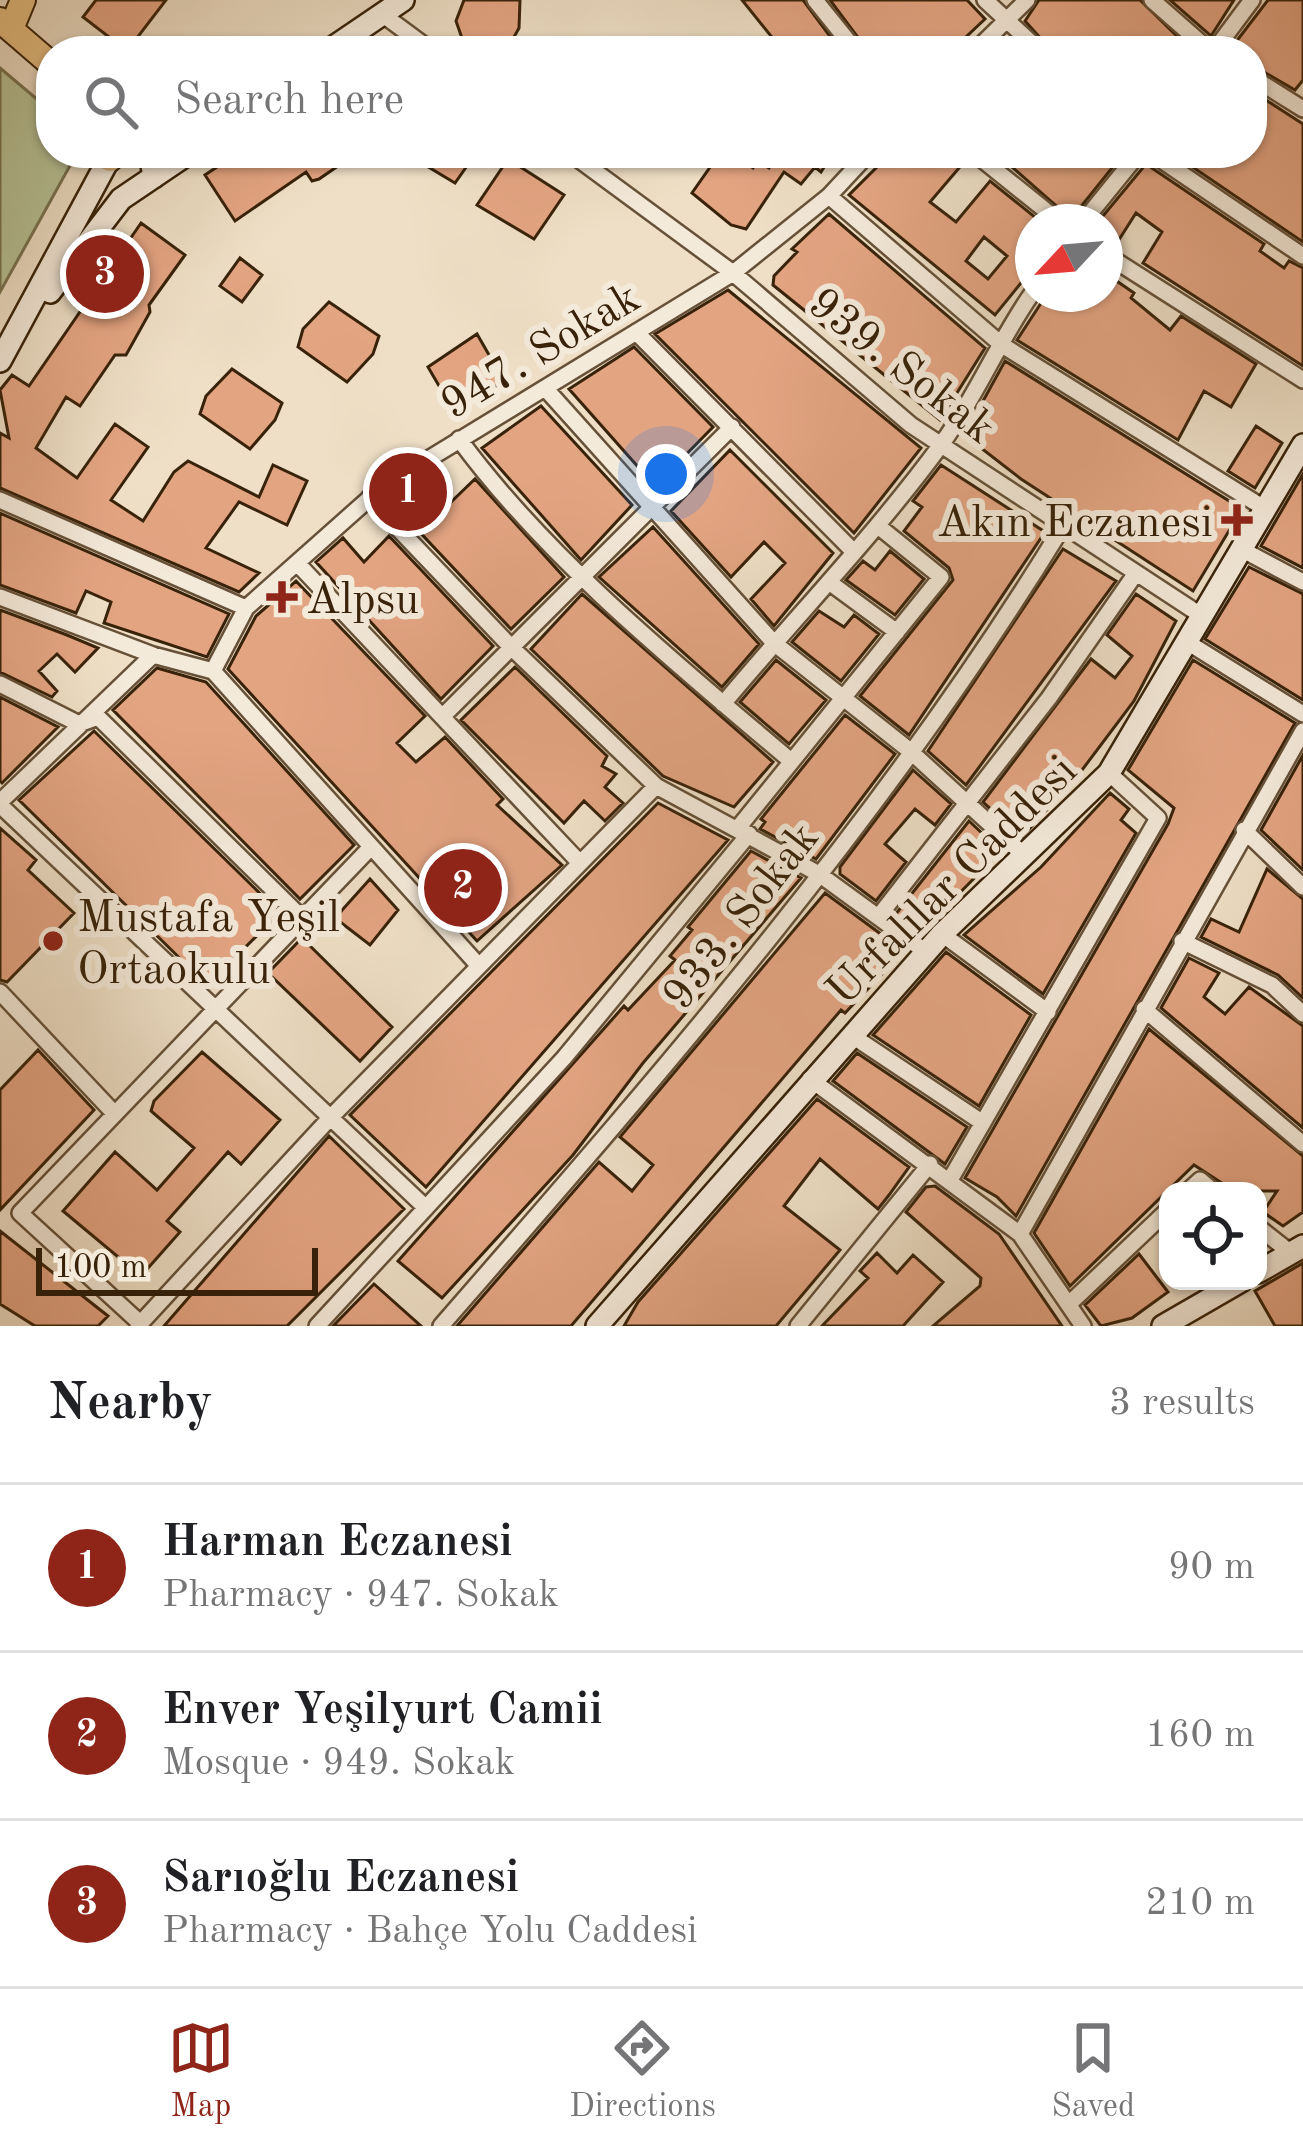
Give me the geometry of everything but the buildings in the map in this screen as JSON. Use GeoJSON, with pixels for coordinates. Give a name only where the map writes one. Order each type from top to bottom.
{"type":"FeatureCollection","features":[{"type":"Feature","properties":{"kind":"main road"},"geometry":{"type":"LineString","coordinates":[[4,27],[23,0]]}},
{"type":"Feature","properties":{"kind":"main road"},"geometry":{"type":"LineString","coordinates":[[4,27],[36,52]]}},
{"type":"Feature","properties":{"kind":"main road"},"geometry":{"type":"LineString","coordinates":[[4,27],[36,60]]}},
{"type":"Feature","properties":{"kind":"street"},"geometry":{"type":"LineString","coordinates":[[350,36],[403,0]]}},
{"type":"Feature","properties":{"kind":"street"},"geometry":{"type":"LineString","coordinates":[[815,0],[844,36]]}},
{"type":"Feature","properties":{"kind":"street"},"geometry":{"type":"LineString","coordinates":[[985,0],[1024,36]]}},
{"type":"Feature","properties":{"kind":"street"},"geometry":{"type":"LineString","coordinates":[[992,36],[1027,0]]}},
{"type":"Feature","properties":{"kind":"street"},"geometry":{"type":"LineString","coordinates":[[1152,0],[1194,36]]}},
{"type":"Feature","properties":{"kind":"street"},"geometry":{"type":"LineString","coordinates":[[1224,36],[1252,0]]}},
{"type":"Feature","properties":{"kind":"street"},"geometry":{"type":"LineString","coordinates":[[382,14],[412,36]]}},
{"type":"Feature","properties":{"kind":"street"},"geometry":{"type":"LineString","coordinates":[[1267,86],[1303,109]]}},
{"type":"Feature","properties":{"kind":"street"},"geometry":{"type":"LineString","coordinates":[[0,361],[103,168]]}},
{"type":"Feature","properties":{"kind":"street"},"geometry":{"type":"LineString","coordinates":[[113,168],[115,177],[147,181]]}},
{"type":"Feature","properties":{"kind":"street"},"geometry":{"type":"LineString","coordinates":[[147,181],[148,168]]}},
{"type":"Feature","properties":{"kind":"street"},"geometry":{"type":"LineString","coordinates":[[26,320],[147,181],[166,168]]}},
{"type":"Feature","properties":{"kind":"street","name":"939. Sokak"},"geometry":{"type":"LineString","coordinates":[[590,168],[733,273],[940,446],[1202,616]]}},
{"type":"Feature","properties":{"kind":"street","name":"947. Sokak"},"geometry":{"type":"LineString","coordinates":[[213,671],[246,608],[369,497],[733,273],[830,196],[855,168]]}},
{"type":"Feature","properties":{"kind":"street"},"geometry":{"type":"LineString","coordinates":[[993,168],[1038,204]]}},
{"type":"Feature","properties":{"kind":"street"},"geometry":{"type":"LineString","coordinates":[[1098,204],[1127,168]]}},
{"type":"Feature","properties":{"kind":"street"},"geometry":{"type":"LineString","coordinates":[[1173,168],[1303,256]]}},
{"type":"Feature","properties":{"kind":"street"},"geometry":{"type":"LineString","coordinates":[[830,196],[1002,345],[1264,508]]}},
{"type":"Feature","properties":{"kind":"street"},"geometry":{"type":"LineString","coordinates":[[1123,265],[1303,380]]}},
{"type":"Feature","properties":{"kind":"street"},"geometry":{"type":"LineString","coordinates":[[723,704],[878,526],[940,446],[1021,312]]}},
{"type":"Feature","properties":{"kind":"street"},"geometry":{"type":"LineString","coordinates":[[636,332],[854,552]]}},
{"type":"Feature","properties":{"kind":"street"},"geometry":{"type":"LineString","coordinates":[[545,388],[774,643],[909,750],[1025,856]]}},
{"type":"Feature","properties":{"kind":"street"},"geometry":{"type":"LineString","coordinates":[[442,718],[732,427]]}},
{"type":"Feature","properties":{"kind":"street"},"geometry":{"type":"LineString","coordinates":[[459,439],[584,576],[791,761]]}},
{"type":"Feature","properties":{"kind":"street","name":"Urfalılar Caddesi"},"geometry":{"type":"LineString","coordinates":[[597,1326],[934,943],[1109,773],[1300,455]]}},
{"type":"Feature","properties":{"kind":"street"},"geometry":{"type":"LineString","coordinates":[[369,497],[512,648],[656,786],[819,874],[879,916],[934,943],[1048,1012]]}},
{"type":"Feature","properties":{"kind":"street"},"geometry":{"type":"LineString","coordinates":[[0,500],[246,608]]}},
{"type":"Feature","properties":{"kind":"street"},"geometry":{"type":"LineString","coordinates":[[317,1326],[564,1058],[744,831],[791,761],[940,577],[878,526]]}},
{"type":"Feature","properties":{"kind":"street","name":"933. Sokak"},"geometry":{"type":"LineString","coordinates":[[441,1326],[747,968],[994,637],[1064,526]]}},
{"type":"Feature","properties":{"kind":"street"},"geometry":{"type":"LineString","coordinates":[[1241,549],[1303,582]]}},
{"type":"Feature","properties":{"kind":"street"},"geometry":{"type":"LineString","coordinates":[[297,563],[580,863]]}},
{"type":"Feature","properties":{"kind":"street"},"geometry":{"type":"LineString","coordinates":[[879,916],[1136,573]]}},
{"type":"Feature","properties":{"kind":"street"},"geometry":{"type":"LineString","coordinates":[[829,582],[897,632]]}},
{"type":"Feature","properties":{"kind":"street"},"geometry":{"type":"LineString","coordinates":[[0,597],[153,655],[213,671],[479,966]]}},
{"type":"Feature","properties":{"kind":"street"},"geometry":{"type":"LineString","coordinates":[[1186,642],[1303,714]]}},
{"type":"Feature","properties":{"kind":"street"},"geometry":{"type":"LineString","coordinates":[[153,655],[0,803],[211,1009],[426,1208]]}},
{"type":"Feature","properties":{"kind":"street"},"geometry":{"type":"LineString","coordinates":[[0,684],[79,724],[98,717],[302,918]]}},
{"type":"Feature","properties":{"kind":"street"},"geometry":{"type":"LineString","coordinates":[[1020,1234],[1303,730]]}},
{"type":"Feature","properties":{"kind":"street"},"geometry":{"type":"LineString","coordinates":[[1286,758],[1303,773]]}},
{"type":"Feature","properties":{"kind":"street"},"geometry":{"type":"LineString","coordinates":[[950,1180],[1158,818],[1109,773]]}},
{"type":"Feature","properties":{"kind":"street"},"geometry":{"type":"LineString","coordinates":[[371,847],[112,1111],[20,1213],[139,1325],[330,1118],[656,786]]}},
{"type":"Feature","properties":{"kind":"street"},"geometry":{"type":"LineString","coordinates":[[1244,830],[1303,887]]}},
{"type":"Feature","properties":{"kind":"street"},"geometry":{"type":"LineString","coordinates":[[1182,941],[1272,985],[1303,1014]]}},
{"type":"Feature","properties":{"kind":"street"},"geometry":{"type":"LineString","coordinates":[[0,992],[112,1111]]}},
{"type":"Feature","properties":{"kind":"street"},"geometry":{"type":"LineString","coordinates":[[1144,1009],[1303,1144]]}},
{"type":"Feature","properties":{"kind":"street"},"geometry":{"type":"LineString","coordinates":[[850,1035],[983,1124]]}},
{"type":"Feature","properties":{"kind":"street"},"geometry":{"type":"LineString","coordinates":[[811,1079],[1020,1234],[1083,1326]]}},
{"type":"Feature","properties":{"kind":"street"},"geometry":{"type":"LineString","coordinates":[[798,1326],[930,1164]]}},
{"type":"Feature","properties":{"kind":"street"},"geometry":{"type":"LineString","coordinates":[[1069,1304],[1159,1219]]}},
{"type":"Feature","properties":{"kind":"street"},"geometry":{"type":"LineString","coordinates":[[1267,1232],[1297,1250]]}},
{"type":"Feature","properties":{"kind":"street"},"geometry":{"type":"LineString","coordinates":[[1267,1267],[1297,1250]]}},
{"type":"Feature","properties":{"kind":"street"},"geometry":{"type":"LineString","coordinates":[[1163,1326],[1225,1290]]}},
{"type":"Feature","properties":{"kind":"green space"},"geometry":{"type":"Polygon","coordinates":[[[0,68],[36,98],[36,168],[69,168],[0,292],[0,68]]]}},
{"type":"Feature","properties":{"kind":"place","name":"Sarıoğlu Eczanesi"},"geometry":{"type":"Point","coordinates":[105,274]}},
{"type":"Feature","properties":{"kind":"place","name":"Harman Eczanesi"},"geometry":{"type":"Point","coordinates":[408,492]}},
{"type":"Feature","properties":{"kind":"place","name":"Akın Eczanesi"},"geometry":{"type":"Point","coordinates":[1237,520]}},
{"type":"Feature","properties":{"kind":"place","name":"Alpsu"},"geometry":{"type":"Point","coordinates":[282,597]}},
{"type":"Feature","properties":{"kind":"place","name":"Enver Yeşilyurt Camii"},"geometry":{"type":"Point","coordinates":[463,888]}},
{"type":"Feature","properties":{"kind":"place","name":"Mustafa Yeşil Ortaokulu"},"geometry":{"type":"Point","coordinates":[53,941]}}]}
